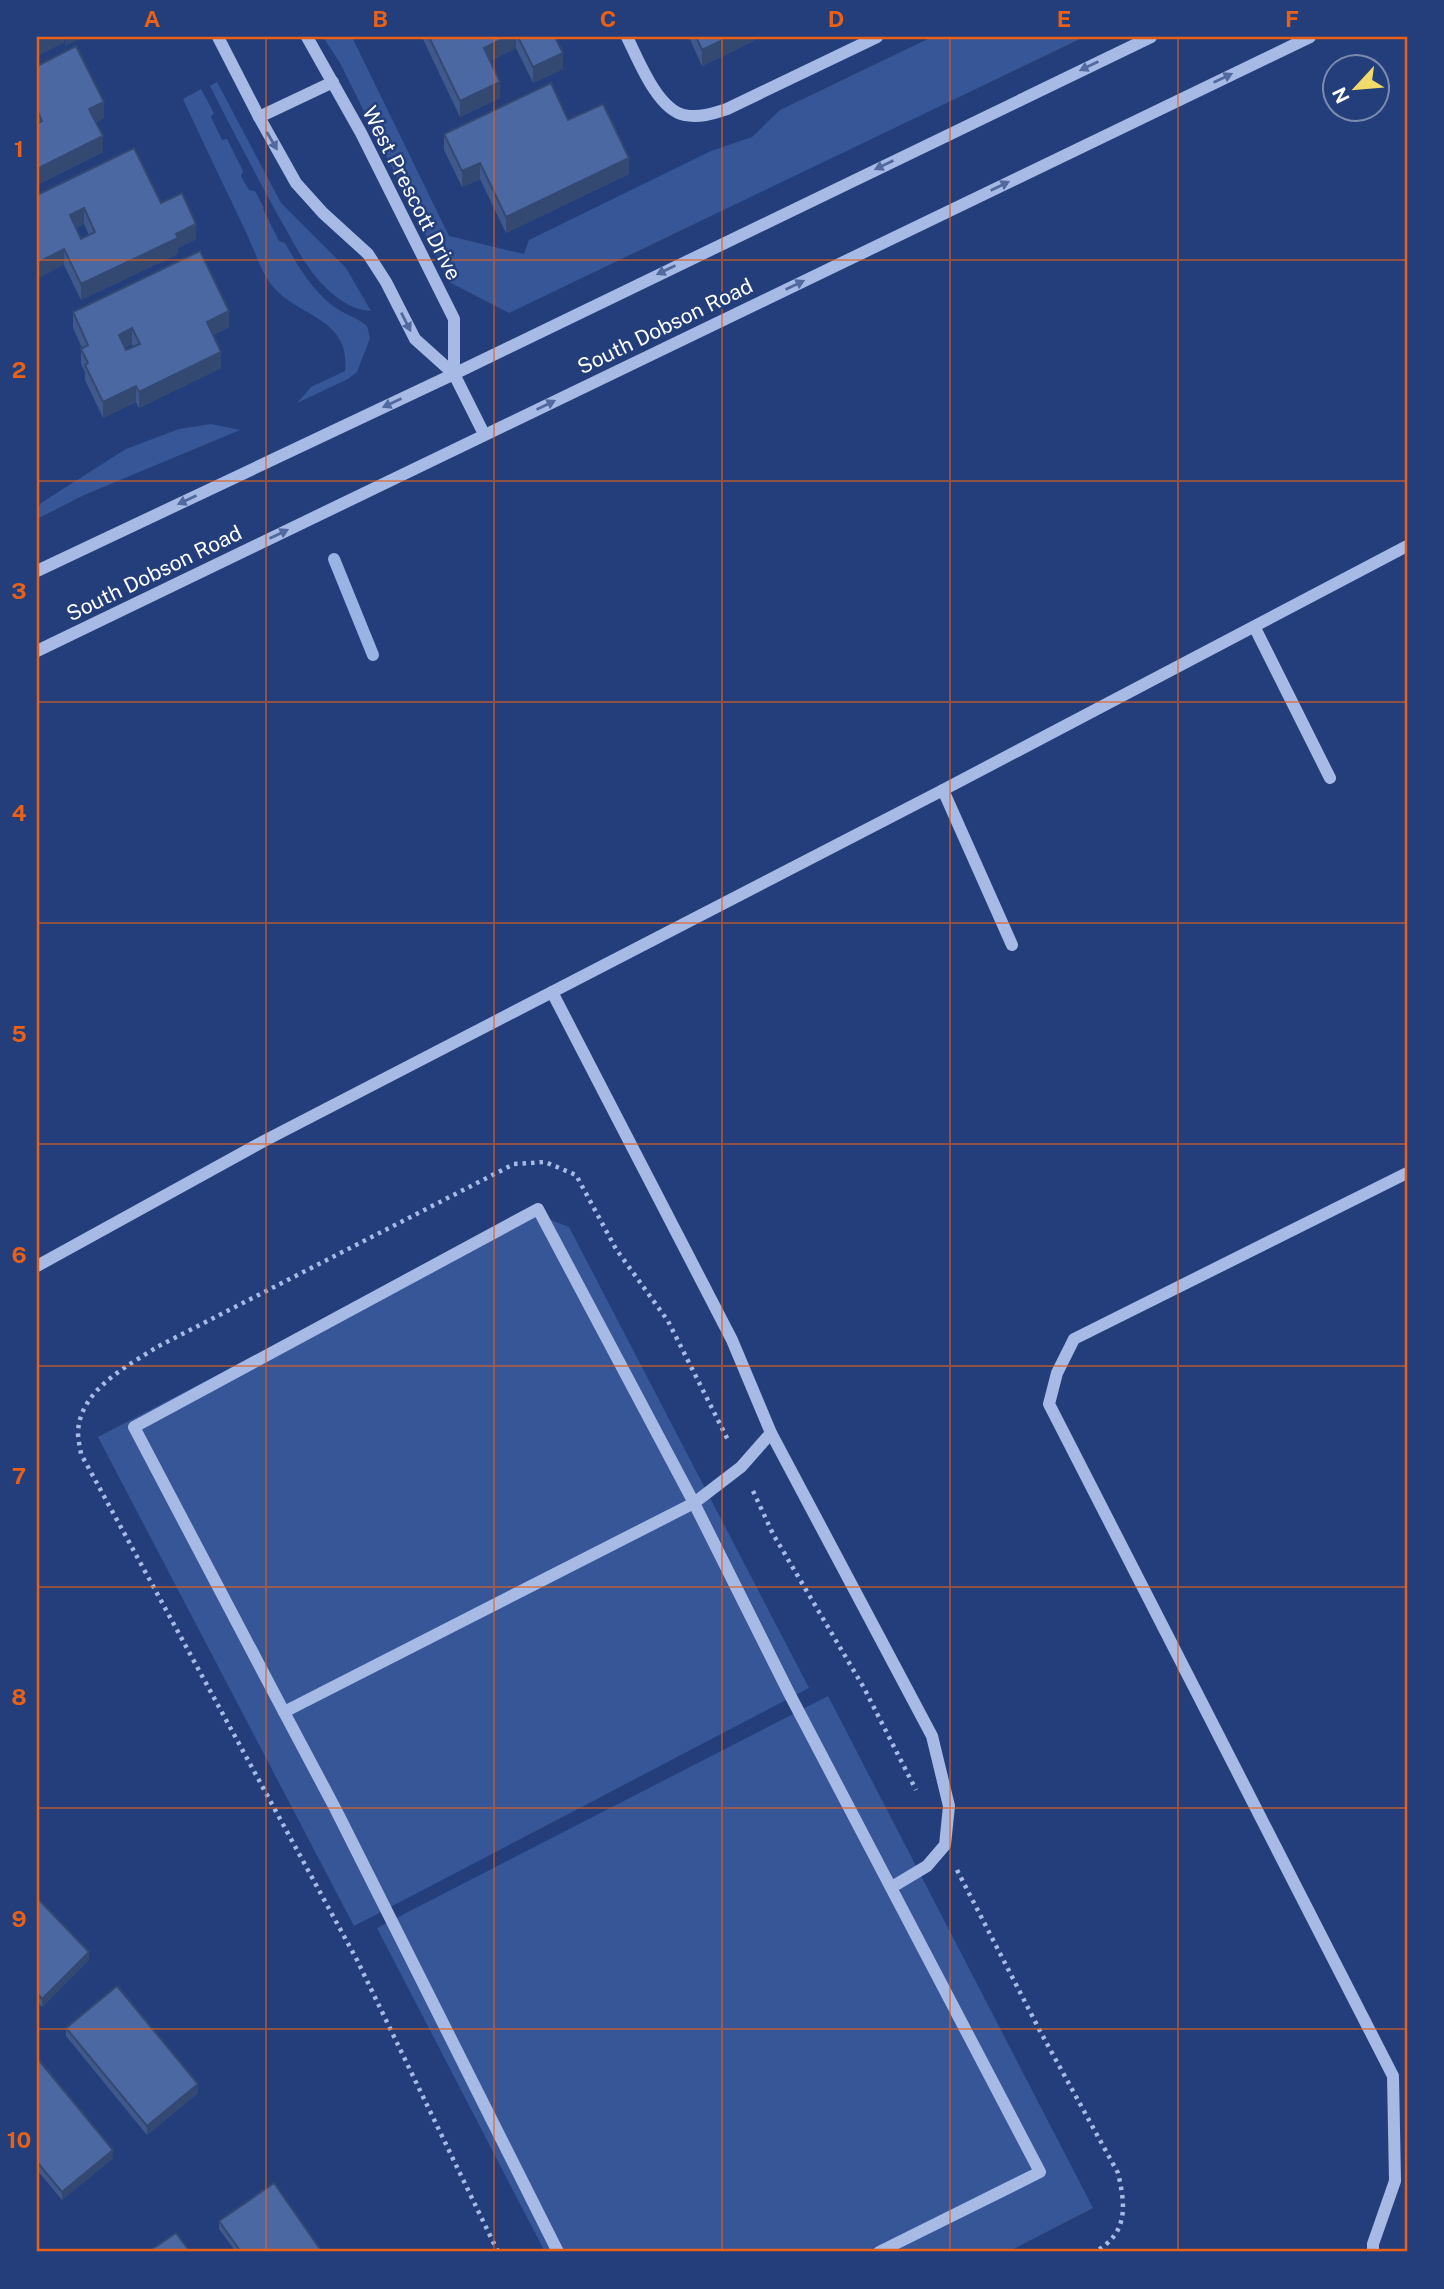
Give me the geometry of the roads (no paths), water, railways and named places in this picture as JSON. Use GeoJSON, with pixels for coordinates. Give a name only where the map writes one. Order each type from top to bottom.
{"type":"FeatureCollection","features":[{"type":"Feature","properties":{"kind":"street","name":"West Prescott Drive"},"geometry":{"type":"LineString","coordinates":[[218,37],[296,183],[323,213],[368,254],[386,282],[415,339],[454,374],[484,435]]}},
{"type":"Feature","properties":{"kind":"street","name":"West Prescott Drive"},"geometry":{"type":"LineString","coordinates":[[307,37],[361,133],[454,319],[454,374]]}},
{"type":"Feature","properties":{"kind":"street"},"geometry":{"type":"LineString","coordinates":[[627,37],[660,99],[681,115],[704,117],[727,109],[877,37]]}},
{"type":"Feature","properties":{"kind":"street"},"geometry":{"type":"LineString","coordinates":[[37,571],[454,374],[1151,37]]}},
{"type":"Feature","properties":{"kind":"street","name":"South Dobson Road"},"geometry":{"type":"LineString","coordinates":[[37,652],[1310,37]]}},
{"type":"Feature","properties":{"kind":"street"},"geometry":{"type":"LineString","coordinates":[[259,117],[333,82]]}},
{"type":"Feature","properties":{"kind":"street"},"geometry":{"type":"LineString","coordinates":[[37,1266],[264,1141],[1407,547]]}},
{"type":"Feature","properties":{"kind":"street"},"geometry":{"type":"LineString","coordinates":[[1255,628],[1329,778]]}},
{"type":"Feature","properties":{"kind":"street"},"geometry":{"type":"LineString","coordinates":[[943,790],[1012,945]]}},
{"type":"Feature","properties":{"kind":"street"},"geometry":{"type":"LineString","coordinates":[[552,992],[732,1340],[771,1433],[932,1736],[949,1806],[945,1845],[927,1866],[892,1887]]}},
{"type":"Feature","properties":{"kind":"street"},"geometry":{"type":"LineString","coordinates":[[1373,2252],[1373,2244],[1395,2181],[1393,2076],[1049,1404],[1056,1373],[1074,1339],[1407,1173]]}},
{"type":"Feature","properties":{"kind":"street"},"geometry":{"type":"LineString","coordinates":[[558,2252],[348,1833],[134,1427],[538,1209],[694,1503],[789,1693],[1040,2172],[879,2252]]}},
{"type":"Feature","properties":{"kind":"street"},"geometry":{"type":"LineString","coordinates":[[284,1712],[694,1503],[741,1467],[771,1433]]}},
{"type":"Feature","properties":{"kind":"waterway"},"geometry":{"type":"LineString","coordinates":[[334,559],[373,655]]}}]}
